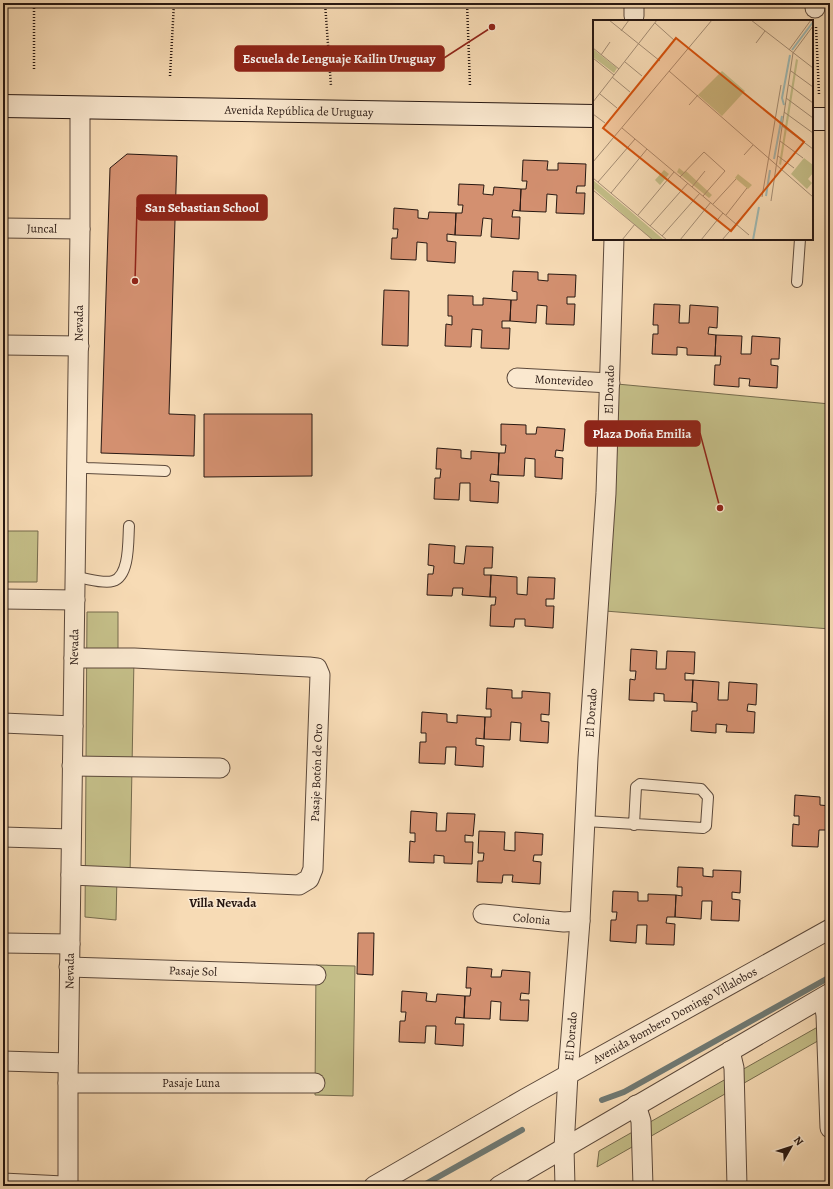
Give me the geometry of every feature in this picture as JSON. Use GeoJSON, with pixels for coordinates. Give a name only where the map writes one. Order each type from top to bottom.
{"type":"FeatureCollection","features":[{"type":"Feature","properties":{"kind":"street","name":"Avenida República de Uruguay"},"geometry":{"type":"LineString","coordinates":[[3,106],[593,116]]}},
{"type":"Feature","properties":{"kind":"street","name":"Nevada"},"geometry":{"type":"LineString","coordinates":[[68,1186],[69,967],[77,466],[80,108]]}},
{"type":"Feature","properties":{"kind":"street"},"geometry":{"type":"LineString","coordinates":[[813,119],[830,119]]}},
{"type":"Feature","properties":{"kind":"street","name":"Juncal"},"geometry":{"type":"LineString","coordinates":[[3,228],[80,229]]}},
{"type":"Feature","properties":{"kind":"street","name":"El Dorado"},"geometry":{"type":"LineString","coordinates":[[565,1186],[564,1148],[568,1074],[580,921],[606,493],[614,240]]}},
{"type":"Feature","properties":{"kind":"street"},"geometry":{"type":"LineString","coordinates":[[3,345],[78,346]]}},
{"type":"Feature","properties":{"kind":"street","name":"Montevideo"},"geometry":{"type":"LineString","coordinates":[[517,378],[610,383]]}},
{"type":"Feature","properties":{"kind":"street"},"geometry":{"type":"LineString","coordinates":[[3,599],[75,600]]}},
{"type":"Feature","properties":{"kind":"street","name":"Pasaje Botón de Oro"},"geometry":{"type":"LineString","coordinates":[[71,875],[299,885],[309,880],[314,869],[320,675],[317,668],[309,667],[134,658],[74,658]]}},
{"type":"Feature","properties":{"kind":"street"},"geometry":{"type":"LineString","coordinates":[[3,723],[73,726]]}},
{"type":"Feature","properties":{"kind":"street"},"geometry":{"type":"LineString","coordinates":[[72,766],[220,768]]}},
{"type":"Feature","properties":{"kind":"street"},"geometry":{"type":"LineString","coordinates":[[3,837],[71,839]]}},
{"type":"Feature","properties":{"kind":"street","name":"Colonia"},"geometry":{"type":"LineString","coordinates":[[483,914],[564,922],[580,921]]}},
{"type":"Feature","properties":{"kind":"street","name":"Avenida Bombero Domingo Villalobos"},"geometry":{"type":"LineString","coordinates":[[374,1186],[568,1074],[830,929]]}},
{"type":"Feature","properties":{"kind":"street"},"geometry":{"type":"LineString","coordinates":[[3,943],[70,944]]}},
{"type":"Feature","properties":{"kind":"street","name":"Pasaje Sol"},"geometry":{"type":"LineString","coordinates":[[69,967],[316,975]]}},
{"type":"Feature","properties":{"kind":"street"},"geometry":{"type":"LineString","coordinates":[[499,1186],[826,995]]}},
{"type":"Feature","properties":{"kind":"street"},"geometry":{"type":"LineString","coordinates":[[826,995],[830,1128]]}},
{"type":"Feature","properties":{"kind":"street"},"geometry":{"type":"LineString","coordinates":[[730,1051],[734,1068],[737,1186]]}},
{"type":"Feature","properties":{"kind":"street"},"geometry":{"type":"LineString","coordinates":[[3,1061],[68,1063]]}},
{"type":"Feature","properties":{"kind":"street","name":"Pasaje Luna"},"geometry":{"type":"LineString","coordinates":[[68,1083],[315,1083]]}},
{"type":"Feature","properties":{"kind":"street"},"geometry":{"type":"LineString","coordinates":[[636,1106],[641,1121],[643,1186]]}},
{"type":"Feature","properties":{"kind":"street"},"geometry":{"type":"LineString","coordinates":[[3,1183],[64,1186]]}},
{"type":"Feature","properties":{"kind":"lane"},"geometry":{"type":"LineString","coordinates":[[797,282],[800,240]]}},
{"type":"Feature","properties":{"kind":"lane"},"geometry":{"type":"LineString","coordinates":[[77,466],[105,469],[165,471]]}},
{"type":"Feature","properties":{"kind":"lane"},"geometry":{"type":"LineString","coordinates":[[75,577],[108,581],[113,581],[120,577],[125,571],[129,526]]}},
{"type":"Feature","properties":{"kind":"lane"},"geometry":{"type":"LineString","coordinates":[[585,821],[634,825],[703,828],[706,826],[708,797],[701,789],[640,784],[636,787],[634,825]]}},
{"type":"Feature","properties":{"kind":"path"},"geometry":{"type":"LineString","coordinates":[[34,3],[34,69]]}},
{"type":"Feature","properties":{"kind":"path"},"geometry":{"type":"LineString","coordinates":[[170,76],[174,3]]}},
{"type":"Feature","properties":{"kind":"path"},"geometry":{"type":"LineString","coordinates":[[325,3],[331,86]]}},
{"type":"Feature","properties":{"kind":"path"},"geometry":{"type":"LineString","coordinates":[[467,3],[470,86]]}},
{"type":"Feature","properties":{"kind":"path"},"geometry":{"type":"LineString","coordinates":[[815,6],[819,94]]}},
{"type":"Feature","properties":{"kind":"shaded area"},"geometry":{"type":"Polygon","coordinates":[[[617,384],[830,404],[830,629],[605,611],[617,384]]]}},
{"type":"Feature","properties":{"kind":"shaded area"},"geometry":{"type":"Polygon","coordinates":[[[3,531],[38,531],[37,582],[3,582],[3,531]]]}},
{"type":"Feature","properties":{"kind":"shaded area"},"geometry":{"type":"Polygon","coordinates":[[[87,612],[118,612],[118,658],[134,658],[130,876],[117,876],[116,920],[85,917],[87,612]]]}},
{"type":"Feature","properties":{"kind":"shaded area"},"geometry":{"type":"Polygon","coordinates":[[[316,965],[355,966],[353,1096],[315,1095],[316,965]]]}},
{"type":"Feature","properties":{"kind":"shaded area"},"geometry":{"type":"Polygon","coordinates":[[[830,1020],[830,1034],[597,1167],[599,1151],[830,1020]]]}},
{"type":"Feature","properties":{"kind":"building"},"geometry":{"type":"Polygon","coordinates":[[[127,154],[177,156],[169,414],[195,415],[194,456],[101,453],[110,168],[127,154]]]}},
{"type":"Feature","properties":{"kind":"building"},"geometry":{"type":"Polygon","coordinates":[[[523,160],[548,161],[547,170],[558,170],[558,163],[586,164],[585,186],[577,186],[576,193],[585,193],[584,214],[556,213],[557,195],[547,194],[546,212],[520,211],[521,189],[526,189],[527,181],[522,181],[523,160]]]}},
{"type":"Feature","properties":{"kind":"building"},"geometry":{"type":"Polygon","coordinates":[[[459,184],[484,185],[483,194],[493,195],[494,187],[521,189],[520,211],[513,210],[512,217],[520,217],[519,239],[491,237],[492,219],[483,218],[481,236],[455,235],[456,213],[462,213],[463,205],[458,205],[459,184]]]}},
{"type":"Feature","properties":{"kind":"building"},"geometry":{"type":"Polygon","coordinates":[[[394,208],[418,210],[418,218],[428,219],[429,212],[456,213],[455,235],[447,234],[447,241],[456,242],[455,263],[427,261],[427,243],[417,242],[416,260],[391,259],[392,238],[397,238],[398,229],[393,229],[394,208]]]}},
{"type":"Feature","properties":{"kind":"building"},"geometry":{"type":"Polygon","coordinates":[[[513,271],[538,272],[538,280],[548,281],[548,274],[576,275],[575,297],[567,297],[567,304],[575,304],[574,325],[546,324],[547,306],[537,305],[536,323],[510,321],[511,300],[517,300],[517,292],[512,291],[513,271]]]}},
{"type":"Feature","properties":{"kind":"building"},"geometry":{"type":"Polygon","coordinates":[[[384,290],[409,291],[408,346],[382,345],[384,290]]]}},
{"type":"Feature","properties":{"kind":"building"},"geometry":{"type":"Polygon","coordinates":[[[448,295],[473,296],[473,305],[483,305],[483,298],[511,300],[510,321],[502,321],[502,328],[510,328],[509,349],[481,348],[482,330],[472,329],[471,347],[445,346],[446,324],[452,325],[452,316],[448,316],[448,295]]]}},
{"type":"Feature","properties":{"kind":"building"},"geometry":{"type":"Polygon","coordinates":[[[654,304],[680,305],[679,323],[689,323],[690,305],[718,307],[717,328],[709,327],[708,334],[716,335],[715,356],[687,355],[687,348],[677,347],[677,355],[652,354],[653,334],[658,334],[658,325],[653,325],[654,304]]]}},
{"type":"Feature","properties":{"kind":"building"},"geometry":{"type":"Polygon","coordinates":[[[716,335],[742,336],[741,354],[751,354],[752,336],[780,338],[779,359],[771,359],[771,365],[778,366],[777,388],[749,386],[750,379],[739,378],[739,387],[714,385],[715,365],[720,365],[721,356],[715,356],[716,335]]]}},
{"type":"Feature","properties":{"kind":"building"},"geometry":{"type":"Polygon","coordinates":[[[204,414],[312,414],[312,476],[204,477],[204,414]]]}},
{"type":"Feature","properties":{"kind":"building"},"geometry":{"type":"Polygon","coordinates":[[[501,424],[526,425],[526,434],[536,434],[537,427],[565,429],[563,451],[556,450],[555,457],[563,458],[562,479],[535,477],[535,459],[525,458],[524,476],[498,475],[499,453],[505,453],[506,445],[501,445],[501,424]]]}},
{"type":"Feature","properties":{"kind":"building"},"geometry":{"type":"Polygon","coordinates":[[[437,448],[461,450],[461,458],[471,459],[471,451],[499,453],[498,475],[491,474],[490,481],[499,482],[498,503],[470,501],[470,483],[460,483],[459,500],[434,499],[435,478],[440,478],[441,469],[436,469],[437,448]]]}},
{"type":"Feature","properties":{"kind":"building"},"geometry":{"type":"Polygon","coordinates":[[[429,544],[455,546],[454,563],[464,564],[466,546],[493,547],[492,568],[484,568],[484,575],[491,575],[490,597],[462,595],[463,588],[453,588],[452,596],[427,595],[428,574],[433,574],[434,566],[428,565],[429,544]]]}},
{"type":"Feature","properties":{"kind":"building"},"geometry":{"type":"Polygon","coordinates":[[[491,575],[517,577],[517,594],[527,595],[528,577],[555,578],[554,599],[546,599],[546,606],[554,606],[553,628],[525,626],[525,619],[515,619],[514,627],[490,626],[491,605],[495,605],[496,597],[490,597],[491,575]]]}},
{"type":"Feature","properties":{"kind":"building"},"geometry":{"type":"Polygon","coordinates":[[[631,649],[657,651],[656,669],[666,669],[667,651],[695,652],[694,674],[685,673],[685,680],[693,680],[692,702],[664,701],[664,694],[654,693],[654,701],[629,700],[630,679],[635,680],[636,671],[630,671],[631,649]]]}},
{"type":"Feature","properties":{"kind":"building"},"geometry":{"type":"Polygon","coordinates":[[[693,680],[719,682],[718,700],[728,700],[729,682],[757,684],[756,705],[748,704],[747,711],[755,712],[754,733],[726,732],[727,725],[716,724],[716,733],[691,731],[692,711],[697,711],[697,703],[692,702],[693,680]]]}},
{"type":"Feature","properties":{"kind":"building"},"geometry":{"type":"Polygon","coordinates":[[[487,688],[512,690],[512,698],[522,698],[522,691],[550,693],[549,715],[541,714],[541,721],[549,722],[548,743],[520,741],[521,723],[511,722],[510,740],[484,739],[485,717],[491,717],[491,709],[486,709],[487,688]]]}},
{"type":"Feature","properties":{"kind":"building"},"geometry":{"type":"Polygon","coordinates":[[[422,712],[447,714],[447,722],[457,723],[457,715],[485,717],[484,739],[476,738],[476,745],[484,746],[483,767],[455,765],[456,747],[446,747],[445,764],[419,763],[420,742],[426,742],[426,733],[421,733],[422,712]]]}},
{"type":"Feature","properties":{"kind":"building"},"geometry":{"type":"Polygon","coordinates":[[[795,795],[820,797],[820,805],[830,806],[830,848],[828,848],[829,830],[819,830],[818,847],[792,846],[793,824],[799,825],[799,816],[794,816],[795,795]]]}},
{"type":"Feature","properties":{"kind":"building"},"geometry":{"type":"Polygon","coordinates":[[[411,811],[437,813],[436,831],[446,831],[447,813],[475,814],[473,836],[465,835],[465,842],[473,842],[472,864],[444,863],[444,856],[434,855],[434,863],[409,862],[410,841],[415,842],[415,833],[410,833],[411,811]]]}},
{"type":"Feature","properties":{"kind":"building"},"geometry":{"type":"Polygon","coordinates":[[[479,831],[505,832],[504,850],[515,851],[515,832],[543,834],[542,855],[534,855],[533,861],[541,862],[540,884],[512,882],[513,875],[503,875],[502,883],[477,882],[478,861],[483,861],[484,853],[478,853],[479,831]]]}},
{"type":"Feature","properties":{"kind":"building"},"geometry":{"type":"Polygon","coordinates":[[[678,867],[703,868],[703,876],[713,877],[713,870],[741,871],[740,893],[732,892],[732,899],[740,900],[739,921],[711,920],[712,901],[702,901],[701,919],[675,917],[676,895],[682,896],[682,887],[677,887],[678,867]]]}},
{"type":"Feature","properties":{"kind":"building"},"geometry":{"type":"Polygon","coordinates":[[[613,891],[638,892],[638,901],[648,901],[648,894],[676,895],[675,917],[667,917],[666,923],[675,924],[674,945],[646,944],[647,925],[637,925],[636,943],[610,941],[611,920],[616,920],[617,912],[612,912],[613,891]]]}},
{"type":"Feature","properties":{"kind":"building"},"geometry":{"type":"Polygon","coordinates":[[[358,933],[374,933],[373,975],[357,974],[358,933]]]}},
{"type":"Feature","properties":{"kind":"building"},"geometry":{"type":"Polygon","coordinates":[[[467,967],[492,969],[491,977],[501,977],[502,970],[530,972],[529,994],[521,993],[520,1000],[529,1000],[528,1021],[500,1020],[501,1002],[491,1001],[490,1019],[464,1018],[465,996],[470,996],[471,988],[466,988],[467,967]]]}},
{"type":"Feature","properties":{"kind":"building"},"geometry":{"type":"Polygon","coordinates":[[[402,991],[427,993],[426,1001],[436,1002],[437,994],[465,996],[464,1018],[456,1017],[455,1024],[464,1024],[463,1046],[435,1044],[436,1026],[426,1026],[425,1043],[399,1042],[400,1021],[405,1021],[406,1012],[401,1012],[402,991]]]}},
{"type":"Feature","properties":{"kind":"waterway"},"geometry":{"type":"LineString","coordinates":[[602,1100],[624,1092],[830,977]]}},
{"type":"Feature","properties":{"kind":"waterway"},"geometry":{"type":"LineString","coordinates":[[422,1186],[522,1130]]}},
{"type":"Feature","properties":{"kind":"place","name":"Escuela de Lenguaje Kailin Uruguay"},"geometry":{"type":"Point","coordinates":[492,27]}},
{"type":"Feature","properties":{"kind":"place","name":"San Sebastian School"},"geometry":{"type":"Point","coordinates":[135,281]}},
{"type":"Feature","properties":{"kind":"place","name":"Plaza Doña Emilia"},"geometry":{"type":"Point","coordinates":[720,508]}},
{"type":"Feature","properties":{"kind":"district","name":"Villa Nevada"},"geometry":{"type":"Point","coordinates":[223,902]}}]}
